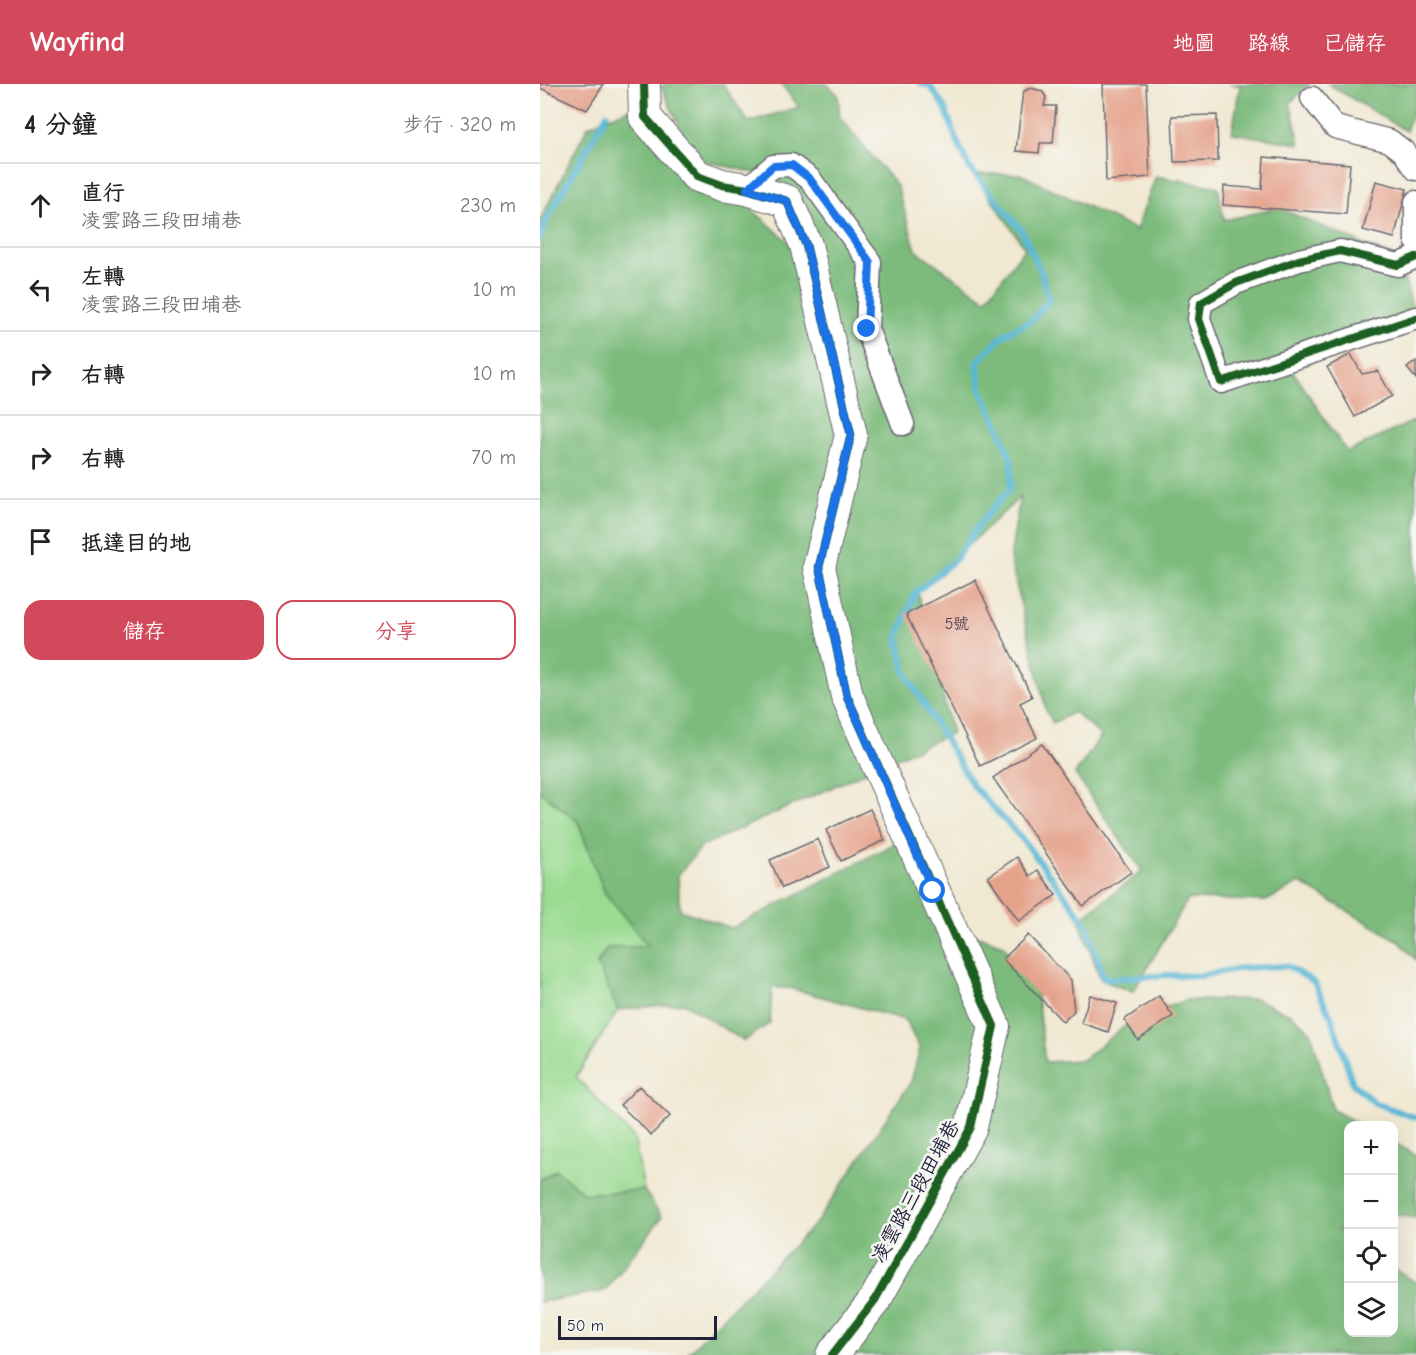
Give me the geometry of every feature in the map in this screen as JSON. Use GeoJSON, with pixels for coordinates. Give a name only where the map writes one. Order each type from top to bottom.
{"type":"FeatureCollection","features":[{"type":"Feature","properties":{"kind":"street","name":"凌雲路三段田埔巷"},"geometry":{"type":"LineString","coordinates":[[644,84],[645,117],[697,176],[722,185],[747,189],[787,201],[806,245],[851,435],[819,567],[847,696],[994,1026],[971,1127],[875,1300],[832,1355]]}},
{"type":"Feature","properties":{"kind":"street"},"geometry":{"type":"LineString","coordinates":[[1312,98],[1335,127],[1390,141],[1403,151],[1416,169]]}},
{"type":"Feature","properties":{"kind":"street"},"geometry":{"type":"LineString","coordinates":[[747,189],[773,166],[792,165],[810,179],[870,262],[867,329],[903,424]]}},
{"type":"Feature","properties":{"kind":"street"},"geometry":{"type":"LineString","coordinates":[[1416,202],[1416,240]]}},
{"type":"Feature","properties":{"kind":"street"},"geometry":{"type":"LineString","coordinates":[[1416,256],[1398,265],[1340,251],[1299,260],[1236,283],[1201,303],[1198,319],[1221,382],[1416,318]]}},
{"type":"Feature","properties":{"kind":"green space"},"geometry":{"type":"Polygon","coordinates":[[[665,84],[723,84],[748,122],[799,107],[781,84],[827,84],[838,95],[840,118],[897,186],[916,250],[986,300],[1025,248],[974,174],[1020,174],[1136,230],[1156,176],[1218,187],[1224,220],[1279,208],[1399,259],[1416,320],[1292,370],[1347,452],[1416,420],[1416,960],[1399,941],[1300,883],[1266,901],[1188,899],[1133,992],[1101,980],[1079,920],[1142,871],[1075,774],[1101,736],[1074,712],[1053,723],[1046,710],[1010,558],[1020,497],[918,593],[952,733],[702,846],[678,875],[680,910],[732,928],[907,837],[967,932],[1003,945],[1036,988],[1045,1062],[1082,1060],[1135,1018],[1187,1000],[1256,999],[1292,1015],[1311,1032],[1333,1110],[1354,1121],[1344,1121],[1344,1225],[1338,1230],[1344,1234],[1344,1337],[1398,1337],[1398,1271],[1416,1283],[1416,1355],[1175,1355],[1175,1352],[1170,1355],[686,1355],[817,1222],[911,1082],[920,1049],[905,1020],[790,988],[772,988],[770,1023],[744,1041],[684,1003],[618,1010],[597,964],[607,948],[648,946],[605,893],[578,822],[540,791],[540,220],[588,126],[634,107],[687,189],[741,200],[798,250],[760,174],[696,159],[661,87],[665,84]]]}},
{"type":"Feature","properties":{"kind":"green space"},"geometry":{"type":"Polygon","coordinates":[[[1229,84],[1310,84],[1290,103],[1300,144],[1232,133],[1240,85],[1229,84]]]}},
{"type":"Feature","properties":{"kind":"green space"},"geometry":{"type":"Polygon","coordinates":[[[1328,84],[1416,84],[1416,101],[1406,131],[1328,84]]]}},
{"type":"Feature","properties":{"kind":"green space"},"geometry":{"type":"Polygon","coordinates":[[[540,791],[578,822],[605,893],[649,947],[607,948],[597,963],[618,1010],[576,1077],[634,1138],[644,1190],[585,1194],[556,1170],[540,1180],[540,791]]]}},
{"type":"Feature","properties":{"kind":"green space"},"geometry":{"type":"Polygon","coordinates":[[[1398,1145],[1416,1155],[1416,1218],[1398,1215],[1398,1145]]]}},
{"type":"Feature","properties":{"kind":"green space"},"geometry":{"type":"Polygon","coordinates":[[[556,1170],[585,1194],[644,1190],[662,1217],[605,1291],[540,1302],[540,1180],[556,1170]]]}},
{"type":"Feature","properties":{"kind":"building"},"geometry":{"type":"Polygon","coordinates":[[[540,84],[604,84],[587,110],[540,88],[540,84]]]}},
{"type":"Feature","properties":{"kind":"building"},"geometry":{"type":"Polygon","coordinates":[[[1103,84],[1146,84],[1150,177],[1106,181],[1103,84]]]}},
{"type":"Feature","properties":{"kind":"building"},"geometry":{"type":"Polygon","coordinates":[[[1031,88],[1042,91],[1046,97],[1044,106],[1056,106],[1053,143],[1040,143],[1039,153],[1016,151],[1022,99],[1024,91],[1031,88]]]}},
{"type":"Feature","properties":{"kind":"building"},"geometry":{"type":"Polygon","coordinates":[[[1217,115],[1218,161],[1174,162],[1172,116],[1217,115]]]}},
{"type":"Feature","properties":{"kind":"building"},"geometry":{"type":"Polygon","coordinates":[[[1264,157],[1350,164],[1346,214],[1223,205],[1224,186],[1262,189],[1264,157]]]}},
{"type":"Feature","properties":{"kind":"building"},"geometry":{"type":"Polygon","coordinates":[[[1376,181],[1407,189],[1394,238],[1363,230],[1376,181]]]}},
{"type":"Feature","properties":{"kind":"building"},"geometry":{"type":"Polygon","coordinates":[[[1351,354],[1362,374],[1378,371],[1392,396],[1355,417],[1327,367],[1351,354]]]}},
{"type":"Feature","properties":{"kind":"building"},"geometry":{"type":"Polygon","coordinates":[[[1416,361],[1416,379],[1407,368],[1416,361]]]}},
{"type":"Feature","properties":{"kind":"building"},"geometry":{"type":"Polygon","coordinates":[[[975,580],[1032,697],[1020,703],[1037,738],[980,766],[906,614],[975,580]]]}},
{"type":"Feature","properties":{"kind":"building"},"geometry":{"type":"Polygon","coordinates":[[[1042,744],[1131,872],[1083,906],[993,778],[1042,744]]]}},
{"type":"Feature","properties":{"kind":"building"},"geometry":{"type":"Polygon","coordinates":[[[870,809],[885,840],[841,861],[826,830],[870,809]]]}},
{"type":"Feature","properties":{"kind":"building"},"geometry":{"type":"Polygon","coordinates":[[[818,839],[830,867],[782,888],[770,860],[818,839]]]}},
{"type":"Feature","properties":{"kind":"building"},"geometry":{"type":"Polygon","coordinates":[[[1017,857],[1030,876],[1038,870],[1056,895],[1019,921],[988,877],[1017,857]]]}},
{"type":"Feature","properties":{"kind":"building"},"geometry":{"type":"Polygon","coordinates":[[[1028,935],[1071,980],[1074,1011],[1063,1022],[1003,959],[1028,935]]]}},
{"type":"Feature","properties":{"kind":"building"},"geometry":{"type":"Polygon","coordinates":[[[1090,995],[1117,1003],[1108,1032],[1081,1023],[1090,995]]]}},
{"type":"Feature","properties":{"kind":"building"},"geometry":{"type":"Polygon","coordinates":[[[1159,996],[1173,1016],[1138,1040],[1124,1020],[1159,996]]]}},
{"type":"Feature","properties":{"kind":"building"},"geometry":{"type":"Polygon","coordinates":[[[639,1086],[670,1116],[651,1135],[620,1105],[639,1086]]]}},
{"type":"Feature","properties":{"kind":"waterway"},"geometry":{"type":"LineString","coordinates":[[921,84],[930,86],[945,108],[969,167],[1022,231],[1041,272],[1049,300],[1032,320],[1005,334],[977,362],[981,390],[1012,462],[1010,489],[981,522],[956,559],[915,593],[898,637],[905,672],[973,786],[1023,840],[1086,923],[1104,979],[1169,975],[1199,976],[1242,968],[1287,966],[1314,982],[1332,1019],[1353,1084],[1375,1103],[1416,1118]]}},
{"type":"Feature","properties":{"kind":"waterway"},"geometry":{"type":"LineString","coordinates":[[540,238],[546,221],[607,114]]}},
{"type":"Feature","properties":{"kind":"cycle path"},"geometry":{"type":"LineString","coordinates":[[644,84],[645,117],[697,176],[722,185],[747,189],[787,201],[806,245],[851,435],[819,567],[847,696],[994,1026],[971,1127],[875,1300],[832,1355]]}},
{"type":"Feature","properties":{"kind":"cycle path"},"geometry":{"type":"LineString","coordinates":[[1416,257],[1398,265],[1340,251],[1299,260],[1236,283],[1201,303],[1199,319],[1221,382],[1416,318]]}},
{"type":"Feature","properties":{"kind":"route"},"geometry":{"type":"LineString","coordinates":[[867,329],[870,262],[810,179],[792,165],[773,166],[747,189],[787,201],[806,245],[851,435],[819,567],[847,696],[933,891]]}}]}
